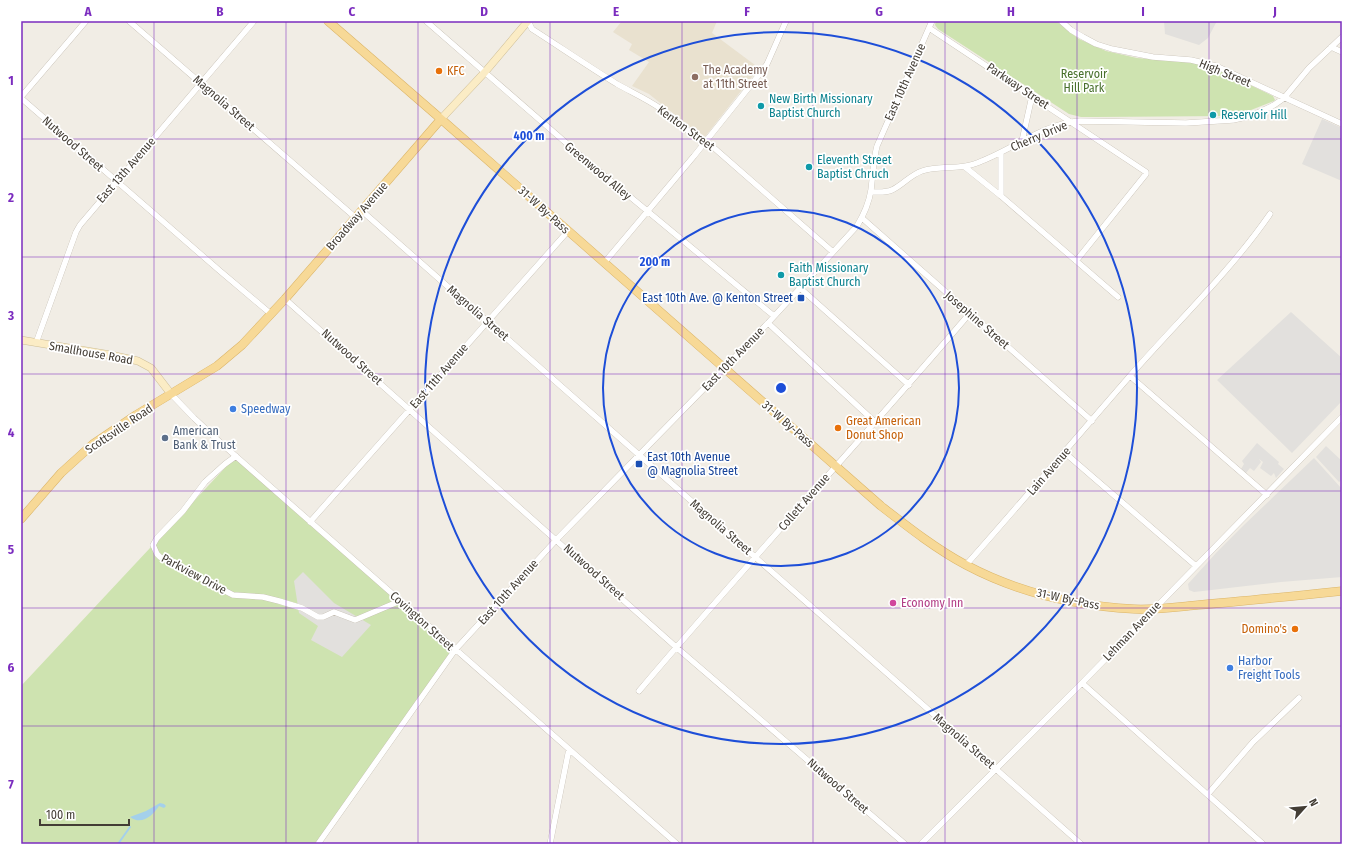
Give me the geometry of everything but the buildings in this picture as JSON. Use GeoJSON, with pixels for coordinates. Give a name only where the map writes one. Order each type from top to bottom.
{"type":"FeatureCollection","features":[{"type":"Feature","properties":{"kind":"main road","name":"31-W By-Pass"},"geometry":{"type":"LineString","coordinates":[[328,21],[881,506],[918,535],[966,565],[1013,585],[1058,599],[1136,609],[1235,602],[1342,591]]}},
{"type":"Feature","properties":{"kind":"main road","name":"Broadway Avenue"},"geometry":{"type":"LineString","coordinates":[[171,394],[227,359],[246,342],[441,119]]}},
{"type":"Feature","properties":{"kind":"main road","name":"Scottsville Road"},"geometry":{"type":"LineString","coordinates":[[21,519],[61,473],[93,444],[109,432],[171,394]]}},
{"type":"Feature","properties":{"kind":"street"},"geometry":{"type":"LineString","coordinates":[[21,97],[86,21]]}},
{"type":"Feature","properties":{"kind":"street","name":"Magnolia Street"},"geometry":{"type":"LineString","coordinates":[[129,21],[356,218]]}},
{"type":"Feature","properties":{"kind":"street","name":"East 13th Avenue"},"geometry":{"type":"LineString","coordinates":[[36,343],[76,232],[94,207],[254,21]]}},
{"type":"Feature","properties":{"kind":"street","name":"Greenwood Alley"},"geometry":{"type":"LineString","coordinates":[[426,21],[549,129],[774,316]]}},
{"type":"Feature","properties":{"kind":"street","name":"Broadway Avenue"},"geometry":{"type":"LineString","coordinates":[[441,119],[485,72],[528,21]]}},
{"type":"Feature","properties":{"kind":"street","name":"Kenton Street"},"geometry":{"type":"LineString","coordinates":[[528,21],[532,29],[579,60],[662,110],[697,139],[713,147],[833,252]]}},
{"type":"Feature","properties":{"kind":"street"},"geometry":{"type":"LineString","coordinates":[[604,263],[648,212],[767,64],[786,21]]}},
{"type":"Feature","properties":{"kind":"street","name":"East 10th Avenue"},"geometry":{"type":"LineString","coordinates":[[318,844],[456,650],[557,539],[768,323],[850,235],[862,218],[871,192],[873,160],[877,146],[932,21]]}},
{"type":"Feature","properties":{"kind":"street","name":"High Street"},"geometry":{"type":"LineString","coordinates":[[1061,21],[1089,41],[1104,46],[1148,56],[1178,58],[1203,62],[1237,75],[1342,124]]}},
{"type":"Feature","properties":{"kind":"street","name":"Parkway Street"},"geometry":{"type":"LineString","coordinates":[[929,28],[1146,172],[1146,174],[1076,261]]}},
{"type":"Feature","properties":{"kind":"street","name":"Cherry Drive"},"geometry":{"type":"LineString","coordinates":[[871,192],[891,191],[913,174],[925,170],[965,167],[1001,153],[1022,141],[1045,131],[1070,122],[1186,123],[1233,120],[1251,116],[1262,112],[1284,98],[1309,68],[1342,37]]}},
{"type":"Feature","properties":{"kind":"street"},"geometry":{"type":"LineString","coordinates":[[1331,47],[1342,52]]}},
{"type":"Feature","properties":{"kind":"street"},"geometry":{"type":"LineString","coordinates":[[1022,141],[1032,96]]}},
{"type":"Feature","properties":{"kind":"street","name":"Nutwood Street"},"geometry":{"type":"LineString","coordinates":[[21,97],[117,182],[271,314]]}},
{"type":"Feature","properties":{"kind":"street"},"geometry":{"type":"LineString","coordinates":[[1001,153],[1001,196]]}},
{"type":"Feature","properties":{"kind":"street"},"geometry":{"type":"LineString","coordinates":[[965,167],[1001,196],[1118,297]]}},
{"type":"Feature","properties":{"kind":"street","name":"Magnolia Street"},"geometry":{"type":"LineString","coordinates":[[362,211],[1080,844]]}},
{"type":"Feature","properties":{"kind":"street","name":"Lain Avenue"},"geometry":{"type":"LineString","coordinates":[[966,565],[1065,453],[1130,376],[1205,294],[1260,229],[1270,214]]}},
{"type":"Feature","properties":{"kind":"street","name":"Josephine Street"},"geometry":{"type":"LineString","coordinates":[[862,218],[1092,421]]}},
{"type":"Feature","properties":{"kind":"street","name":"East 11th Avenue"},"geometry":{"type":"LineString","coordinates":[[310,522],[568,231]]}},
{"type":"Feature","properties":{"kind":"street"},"geometry":{"type":"LineString","coordinates":[[800,288],[909,385]]}},
{"type":"Feature","properties":{"kind":"street","name":"Nutwood Street"},"geometry":{"type":"LineString","coordinates":[[285,299],[557,539],[676,647],[905,844]]}},
{"type":"Feature","properties":{"kind":"street","name":"Collett Avenue"},"geometry":{"type":"LineString","coordinates":[[639,691],[676,647],[909,385],[970,313]]}},
{"type":"Feature","properties":{"kind":"street"},"geometry":{"type":"LineString","coordinates":[[768,323],[875,422]]}},
{"type":"Feature","properties":{"kind":"street","name":"Smallhouse Road"},"geometry":{"type":"LineString","coordinates":[[21,340],[138,361],[151,368],[171,394]]}},
{"type":"Feature","properties":{"kind":"street"},"geometry":{"type":"LineString","coordinates":[[1130,376],[1267,495]]}},
{"type":"Feature","properties":{"kind":"street","name":"Covington Street"},"geometry":{"type":"LineString","coordinates":[[171,394],[194,418],[310,522],[677,844]]}},
{"type":"Feature","properties":{"kind":"street","name":"Lehman Avenue"},"geometry":{"type":"LineString","coordinates":[[921,844],[995,768],[1082,683],[1342,417]]}},
{"type":"Feature","properties":{"kind":"street"},"geometry":{"type":"LineString","coordinates":[[1065,453],[1196,566]]}},
{"type":"Feature","properties":{"kind":"street","name":"Parkview Drive"},"geometry":{"type":"LineString","coordinates":[[236,456],[205,482],[183,511],[157,538],[153,545],[160,557],[233,595],[263,597],[275,600],[302,608],[318,617],[323,617],[334,612],[355,620],[400,601]]}},
{"type":"Feature","properties":{"kind":"street"},"geometry":{"type":"LineString","coordinates":[[1082,683],[1263,844]]}},
{"type":"Feature","properties":{"kind":"street"},"geometry":{"type":"LineString","coordinates":[[1208,794],[1253,742],[1299,698]]}},
{"type":"Feature","properties":{"kind":"street"},"geometry":{"type":"LineString","coordinates":[[550,844],[569,749]]}},
{"type":"Feature","properties":{"kind":"shaded area","name":"The Academy at 11th Street"},"geometry":{"type":"Polygon","coordinates":[[[622,21],[717,21],[712,33],[759,68],[704,138],[649,94],[632,86],[649,62],[629,50],[632,44],[613,32],[622,21]]]}},
{"type":"Feature","properties":{"kind":"shaded area"},"geometry":{"type":"Polygon","coordinates":[[[1164,21],[1217,21],[1208,38],[1199,45],[1165,34],[1164,21]]]}},
{"type":"Feature","properties":{"kind":"shaded area"},"geometry":{"type":"Polygon","coordinates":[[[1322,119],[1342,128],[1342,181],[1302,164],[1322,119]]]}},
{"type":"Feature","properties":{"kind":"shaded area"},"geometry":{"type":"Polygon","coordinates":[[[1291,312],[1342,358],[1342,401],[1292,453],[1217,380],[1291,312]]]}},
{"type":"Feature","properties":{"kind":"shaded area"},"geometry":{"type":"Polygon","coordinates":[[[1257,443],[1279,462],[1278,464],[1284,469],[1276,478],[1274,473],[1271,476],[1260,468],[1263,462],[1259,459],[1261,462],[1254,471],[1250,468],[1246,473],[1241,469],[1244,464],[1242,461],[1257,443]]]}},
{"type":"Feature","properties":{"kind":"shaded area"},"geometry":{"type":"Polygon","coordinates":[[[1326,446],[1342,461],[1342,480],[1339,482],[1316,457],[1326,446]]]}},
{"type":"Feature","properties":{"kind":"shaded area"},"geometry":{"type":"Polygon","coordinates":[[[1314,458],[1342,489],[1342,577],[1194,592],[1189,590],[1188,584],[1216,553],[1314,458]]]}},
{"type":"Feature","properties":{"kind":"shaded area"},"geometry":{"type":"Polygon","coordinates":[[[303,572],[334,603],[371,625],[342,657],[311,640],[318,626],[299,613],[294,581],[303,572]]]}},
{"type":"Feature","properties":{"kind":"green space","name":"Reservoir Hill Park"},"geometry":{"type":"Polygon","coordinates":[[[936,21],[1056,21],[1079,39],[1106,51],[1137,58],[1196,63],[1223,72],[1273,96],[1275,100],[1246,112],[1229,116],[1081,117],[1069,114],[938,29],[935,25],[936,21]]]}},
{"type":"Feature","properties":{"kind":"green space"},"geometry":{"type":"Polygon","coordinates":[[[236,456],[455,650],[315,844],[21,844],[21,686],[236,456]]]}},
{"type":"Feature","properties":{"kind":"water"},"geometry":{"type":"Polygon","coordinates":[[[160,803],[166,806],[164,808],[159,806],[154,813],[143,820],[130,817],[146,811],[160,803]]]}},
{"type":"Feature","properties":{"kind":"waterway"},"geometry":{"type":"LineString","coordinates":[[118,844],[130,827]]}},
{"type":"Feature","properties":{"kind":"place","name":"KFC"},"geometry":{"type":"Point","coordinates":[439,71]}},
{"type":"Feature","properties":{"kind":"place","name":"The Academy at 11th Street"},"geometry":{"type":"Point","coordinates":[695,77]}},
{"type":"Feature","properties":{"kind":"place","name":"New Birth Missionary Baptist Church"},"geometry":{"type":"Point","coordinates":[761,106]}},
{"type":"Feature","properties":{"kind":"place","name":"Reservoir Hill"},"geometry":{"type":"Point","coordinates":[1213,115]}},
{"type":"Feature","properties":{"kind":"place","name":"Eleventh Street Baptist Chruch"},"geometry":{"type":"Point","coordinates":[809,167]}},
{"type":"Feature","properties":{"kind":"place","name":"Faith Missionary Baptist Church"},"geometry":{"type":"Point","coordinates":[781,275]}},
{"type":"Feature","properties":{"kind":"place","name":"East 10th Ave. @ Kenton Street"},"geometry":{"type":"Point","coordinates":[801,298]}},
{"type":"Feature","properties":{"kind":"place","name":"Speedway"},"geometry":{"type":"Point","coordinates":[233,409]}},
{"type":"Feature","properties":{"kind":"place","name":"Great American Donut Shop"},"geometry":{"type":"Point","coordinates":[838,428]}},
{"type":"Feature","properties":{"kind":"place","name":"American Bank & Trust"},"geometry":{"type":"Point","coordinates":[165,438]}},
{"type":"Feature","properties":{"kind":"place","name":"East 10th Avenue @ Magnolia Street"},"geometry":{"type":"Point","coordinates":[639,464]}},
{"type":"Feature","properties":{"kind":"place","name":"Economy Inn"},"geometry":{"type":"Point","coordinates":[893,603]}},
{"type":"Feature","properties":{"kind":"place","name":"Domino's"},"geometry":{"type":"Point","coordinates":[1295,629]}},
{"type":"Feature","properties":{"kind":"place","name":"Harbor Freight Tools"},"geometry":{"type":"Point","coordinates":[1230,668]}}]}
